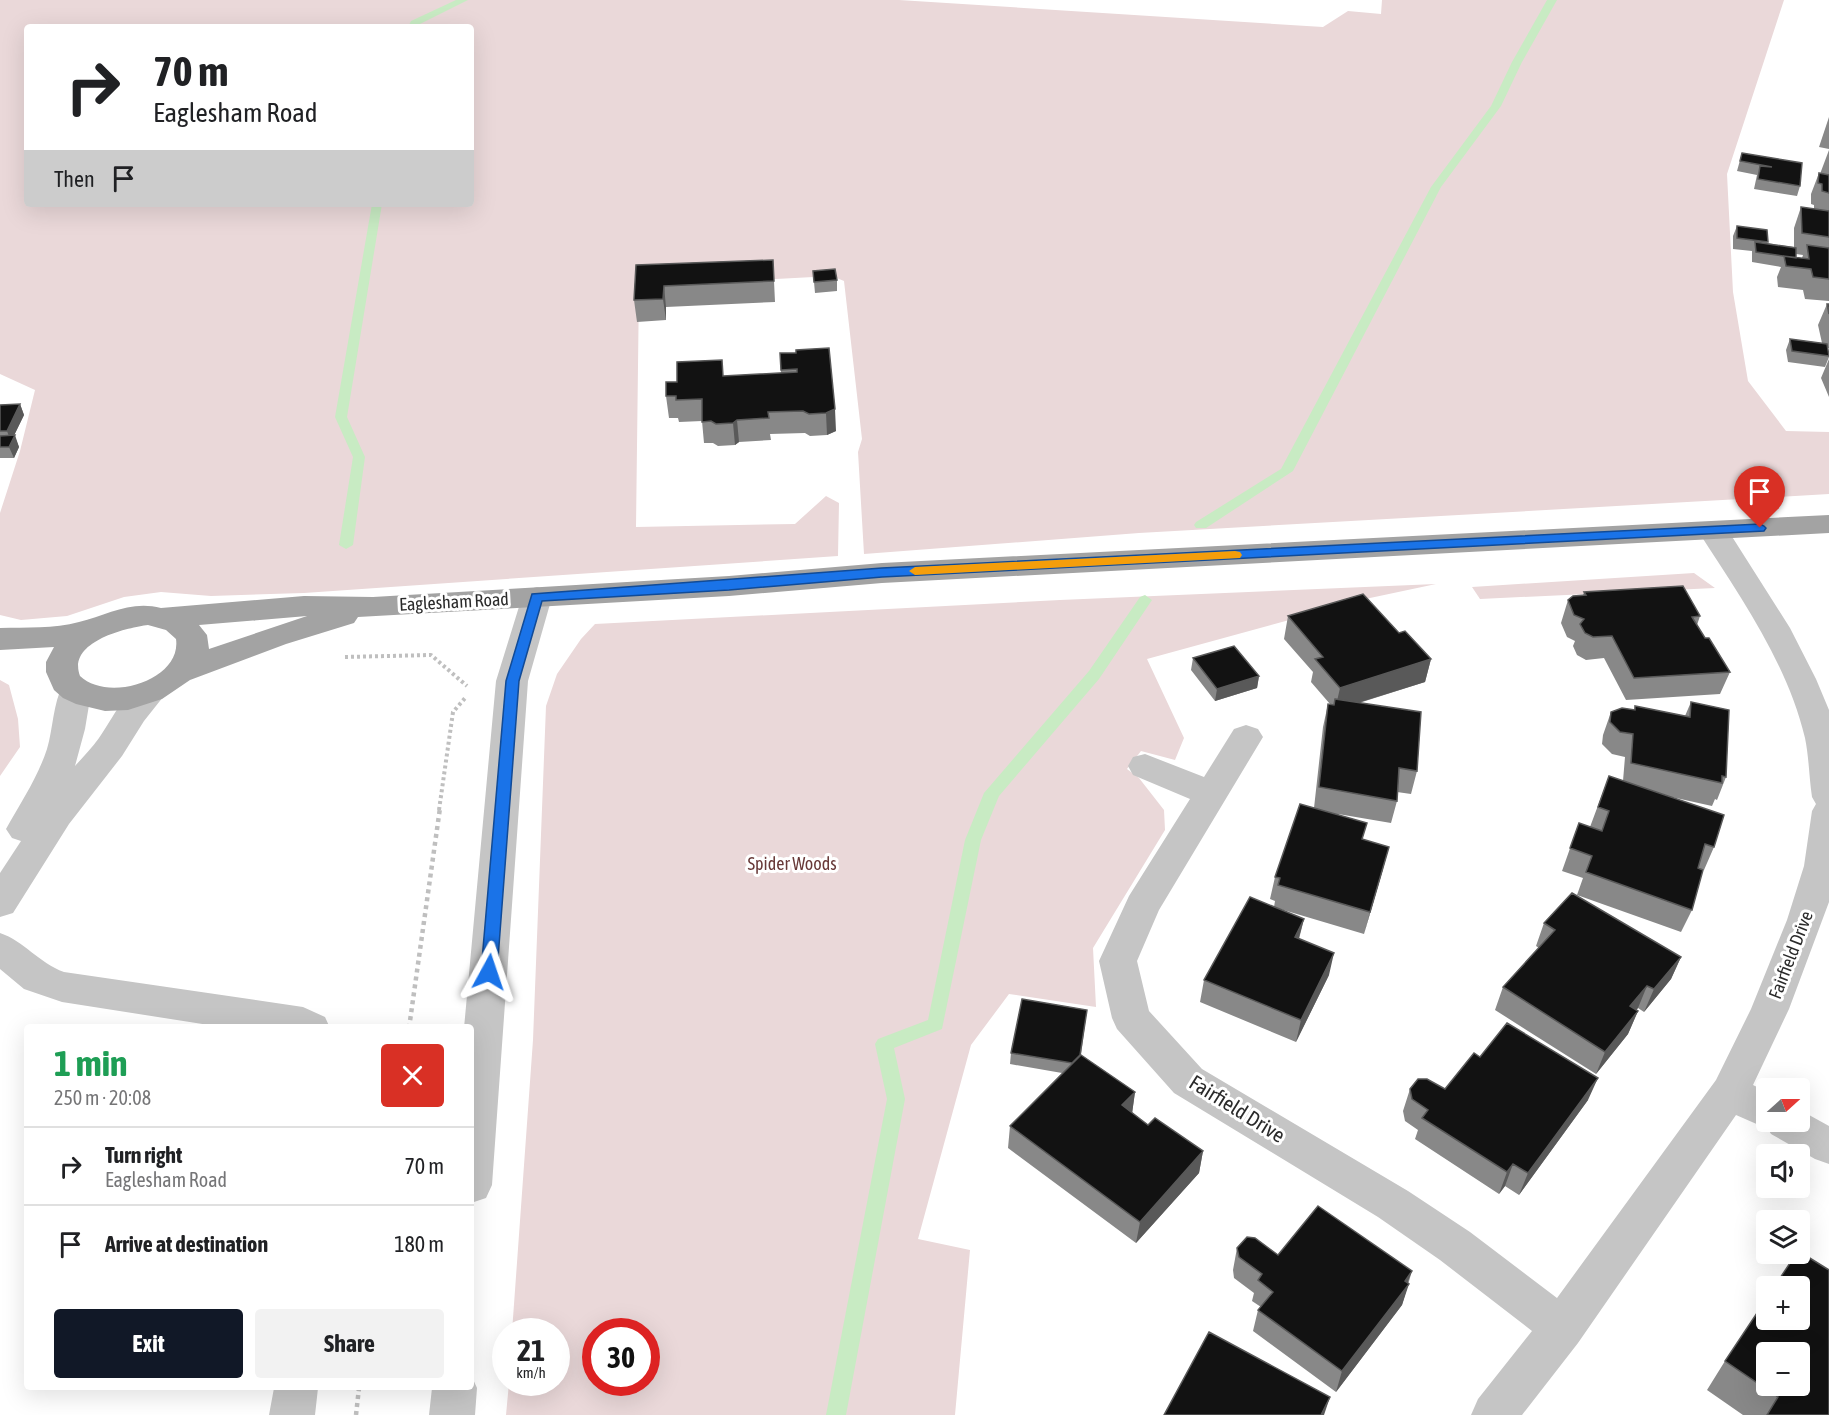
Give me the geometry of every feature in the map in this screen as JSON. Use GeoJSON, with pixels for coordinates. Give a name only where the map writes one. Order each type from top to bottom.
{"type":"FeatureCollection","features":[{"type":"Feature","properties":{"kind":"main road","name":"Eaglesham Road"},"geometry":{"type":"LineString","coordinates":[[166,617],[304,606],[373,607],[729,586],[882,573],[1829,524]]}},
{"type":"Feature","properties":{"kind":"main road","name":"Eaglesham Road"},"geometry":{"type":"LineString","coordinates":[[183,670],[275,637],[373,607]]}},
{"type":"Feature","properties":{"kind":"main road"},"geometry":{"type":"LineString","coordinates":[[0,640],[21,648],[91,699],[110,701],[152,692],[183,670],[191,657],[194,644],[190,632],[181,623],[166,617],[148,615],[108,622],[90,631],[65,656],[68,681]]}},
{"type":"Feature","properties":{"kind":"main road"},"geometry":{"type":"LineString","coordinates":[[0,640],[52,637],[90,631]]}},
{"type":"Feature","properties":{"kind":"street"},"geometry":{"type":"LineString","coordinates":[[1713,531],[1775,627],[1801,677],[1825,736],[1829,797]]}},
{"type":"Feature","properties":{"kind":"street"},"geometry":{"type":"LineString","coordinates":[[474,1148],[512,681],[537,597]]}},
{"type":"Feature","properties":{"kind":"street"},"geometry":{"type":"LineString","coordinates":[[0,862],[32,819],[64,749],[68,681]]}},
{"type":"Feature","properties":{"kind":"street"},"geometry":{"type":"LineString","coordinates":[[0,903],[63,807],[110,748],[132,713],[152,692]]}},
{"type":"Feature","properties":{"kind":"street","name":"Fairfield Drive"},"geometry":{"type":"LineString","coordinates":[[1246,738],[1142,906],[1118,961],[1131,1018],[1188,1081],[1393,1204],[1455,1246],[1562,1328]]}},
{"type":"Feature","properties":{"kind":"street"},"geometry":{"type":"LineString","coordinates":[[1145,766],[1210,793]]}},
{"type":"Feature","properties":{"kind":"street","name":"Fairfield Drive"},"geometry":{"type":"LineString","coordinates":[[1494,1415],[1562,1328],[1730,1092],[1770,1009],[1817,923],[1829,811]]}},
{"type":"Feature","properties":{"kind":"street"},"geometry":{"type":"LineString","coordinates":[[0,948],[37,978],[62,987],[305,1024]]}},
{"type":"Feature","properties":{"kind":"street"},"geometry":{"type":"LineString","coordinates":[[1730,1092],[1756,1106]]}},
{"type":"Feature","properties":{"kind":"street"},"geometry":{"type":"LineString","coordinates":[[1803,1132],[1829,1146]]}},
{"type":"Feature","properties":{"kind":"street"},"geometry":{"type":"LineString","coordinates":[[292,1415],[296,1390]]}},
{"type":"Feature","properties":{"kind":"street"},"geometry":{"type":"LineString","coordinates":[[452,1415],[454,1390]]}},
{"type":"Feature","properties":{"kind":"path"},"geometry":{"type":"LineString","coordinates":[[337,657],[431,655],[472,690],[453,712],[411,1024]]}},
{"type":"Feature","properties":{"kind":"path"},"geometry":{"type":"LineString","coordinates":[[356,1415],[359,1390]]}},
{"type":"Feature","properties":{"kind":"green space"},"geometry":{"type":"Polygon","coordinates":[[[0,0],[899,0],[1323,27],[1348,11],[1381,14],[1382,0],[1784,0],[1727,174],[1733,292],[1748,381],[1786,431],[1829,432],[1829,494],[1139,533],[864,554],[858,452],[862,439],[844,281],[832,276],[639,286],[636,527],[795,524],[826,496],[839,503],[838,556],[304,593],[211,596],[161,592],[124,597],[67,616],[21,620],[0,615],[0,513],[20,451],[35,390],[0,374],[0,0]]]}},
{"type":"Feature","properties":{"kind":"green space"},"geometry":{"type":"Polygon","coordinates":[[[1694,573],[1715,588],[1480,599],[1472,587],[1694,573]]]}},
{"type":"Feature","properties":{"kind":"green space","name":"Spider Woods"},"geometry":{"type":"Polygon","coordinates":[[[1436,584],[1370,598],[1147,659],[1184,738],[1175,760],[1141,751],[1127,769],[1139,778],[1164,810],[1165,830],[1093,948],[1096,1007],[1009,994],[971,1045],[918,1239],[970,1250],[955,1415],[506,1415],[508,1396],[570,1396],[570,1318],[513,1318],[533,1040],[546,706],[557,674],[581,639],[595,624],[1060,600],[1436,584]]]}},
{"type":"Feature","properties":{"kind":"green space"},"geometry":{"type":"Polygon","coordinates":[[[0,680],[9,685],[18,719],[20,747],[0,776],[0,680]]]}},
{"type":"Feature","properties":{"kind":"building"},"geometry":{"type":"Polygon","coordinates":[[[1742,153],[1802,163],[1800,186],[1758,179],[1760,166],[1772,167],[1740,161],[1742,153]]]}},
{"type":"Feature","properties":{"kind":"building"},"geometry":{"type":"Polygon","coordinates":[[[1819,173],[1829,175],[1829,193],[1822,191],[1822,184],[1818,183],[1819,173]]]}},
{"type":"Feature","properties":{"kind":"building"},"geometry":{"type":"Polygon","coordinates":[[[1801,207],[1829,211],[1829,237],[1802,233],[1801,207]]]}},
{"type":"Feature","properties":{"kind":"building"},"geometry":{"type":"Polygon","coordinates":[[[1737,226],[1767,230],[1768,242],[1737,238],[1737,226]]]}},
{"type":"Feature","properties":{"kind":"building"},"geometry":{"type":"Polygon","coordinates":[[[1755,242],[1796,248],[1796,258],[1756,252],[1755,242]]]}},
{"type":"Feature","properties":{"kind":"building"},"geometry":{"type":"Polygon","coordinates":[[[1807,245],[1829,248],[1829,279],[1813,277],[1811,269],[1786,266],[1784,256],[1809,259],[1807,245]]]}},
{"type":"Feature","properties":{"kind":"building"},"geometry":{"type":"Polygon","coordinates":[[[773,260],[774,281],[664,286],[663,299],[634,300],[636,265],[773,260]]]}},
{"type":"Feature","properties":{"kind":"building"},"geometry":{"type":"Polygon","coordinates":[[[835,269],[837,280],[814,282],[813,271],[835,269]]]}},
{"type":"Feature","properties":{"kind":"building"},"geometry":{"type":"Polygon","coordinates":[[[1790,339],[1827,344],[1829,356],[1792,351],[1790,339]]]}},
{"type":"Feature","properties":{"kind":"building"},"geometry":{"type":"Polygon","coordinates":[[[829,348],[835,409],[826,413],[768,412],[769,418],[716,424],[711,421],[702,422],[702,399],[676,400],[676,396],[666,396],[666,382],[677,382],[677,362],[722,360],[723,376],[797,372],[797,369],[781,370],[780,353],[829,348]]]}},
{"type":"Feature","properties":{"kind":"building"},"geometry":{"type":"Polygon","coordinates":[[[20,404],[7,431],[0,431],[0,405],[20,404]]]}},
{"type":"Feature","properties":{"kind":"building"},"geometry":{"type":"Polygon","coordinates":[[[15,435],[9,447],[0,447],[0,436],[15,435]]]}},
{"type":"Feature","properties":{"kind":"building"},"geometry":{"type":"Polygon","coordinates":[[[1683,586],[1700,616],[1692,617],[1705,638],[1709,638],[1730,672],[1634,678],[1612,636],[1593,637],[1585,633],[1580,624],[1584,619],[1574,615],[1568,600],[1573,596],[1586,595],[1584,592],[1683,586]]]}},
{"type":"Feature","properties":{"kind":"building"},"geometry":{"type":"Polygon","coordinates":[[[1363,594],[1399,633],[1405,631],[1431,659],[1340,688],[1315,659],[1323,657],[1288,616],[1363,594]]]}},
{"type":"Feature","properties":{"kind":"building"},"geometry":{"type":"Polygon","coordinates":[[[1234,646],[1259,676],[1217,689],[1193,658],[1234,646]]]}},
{"type":"Feature","properties":{"kind":"building"},"geometry":{"type":"Polygon","coordinates":[[[1335,699],[1421,712],[1417,771],[1399,768],[1397,801],[1319,787],[1328,704],[1334,705],[1335,699]]]}},
{"type":"Feature","properties":{"kind":"building"},"geometry":{"type":"Polygon","coordinates":[[[1691,702],[1729,710],[1726,777],[1722,776],[1722,783],[1631,763],[1633,734],[1620,732],[1610,722],[1611,712],[1622,708],[1635,710],[1635,706],[1690,717],[1691,702]]]}},
{"type":"Feature","properties":{"kind":"building"},"geometry":{"type":"Polygon","coordinates":[[[1609,776],[1724,815],[1714,847],[1705,844],[1698,868],[1703,870],[1692,910],[1586,872],[1592,856],[1570,848],[1579,823],[1602,831],[1609,811],[1598,807],[1609,776]]]}},
{"type":"Feature","properties":{"kind":"building"},"geometry":{"type":"Polygon","coordinates":[[[1300,804],[1367,823],[1362,839],[1389,847],[1370,912],[1278,885],[1280,878],[1275,877],[1300,804]]]}},
{"type":"Feature","properties":{"kind":"building"},"geometry":{"type":"Polygon","coordinates":[[[1572,893],[1681,957],[1654,989],[1647,986],[1630,1006],[1638,1011],[1605,1052],[1503,987],[1555,930],[1544,923],[1572,893]]]}},
{"type":"Feature","properties":{"kind":"building"},"geometry":{"type":"Polygon","coordinates":[[[1250,897],[1304,919],[1295,937],[1334,953],[1301,1020],[1204,980],[1250,897]]]}},
{"type":"Feature","properties":{"kind":"building"},"geometry":{"type":"Polygon","coordinates":[[[1022,999],[1087,1010],[1080,1055],[1072,1063],[1011,1053],[1022,999]]]}},
{"type":"Feature","properties":{"kind":"building"},"geometry":{"type":"Polygon","coordinates":[[[1507,1023],[1598,1078],[1528,1173],[1513,1164],[1507,1172],[1422,1118],[1428,1110],[1412,1099],[1410,1089],[1418,1079],[1427,1079],[1445,1089],[1474,1053],[1480,1057],[1507,1023]]]}},
{"type":"Feature","properties":{"kind":"building"},"geometry":{"type":"Polygon","coordinates":[[[1081,1055],[1135,1092],[1122,1105],[1148,1125],[1155,1118],[1203,1151],[1140,1222],[1010,1126],[1081,1055]]]}},
{"type":"Feature","properties":{"kind":"building"},"geometry":{"type":"Polygon","coordinates":[[[1318,1206],[1412,1271],[1405,1281],[1409,1284],[1342,1371],[1258,1310],[1273,1292],[1258,1280],[1262,1274],[1239,1257],[1237,1248],[1247,1237],[1255,1238],[1278,1255],[1318,1206]]]}},
{"type":"Feature","properties":{"kind":"building"},"geometry":{"type":"Polygon","coordinates":[[[1810,1258],[1829,1270],[1829,1415],[1767,1415],[1777,1396],[1810,1396],[1810,1342],[1756,1342],[1756,1382],[1725,1361],[1756,1314],[1756,1330],[1810,1330],[1810,1276],[1781,1276],[1789,1264],[1810,1264],[1810,1258]]]}},
{"type":"Feature","properties":{"kind":"building"},"geometry":{"type":"Polygon","coordinates":[[[1209,1332],[1330,1397],[1321,1415],[1164,1415],[1209,1332]]]}},
{"type":"Feature","properties":{"kind":"waterway"},"geometry":{"type":"LineString","coordinates":[[414,24],[463,0]]}},
{"type":"Feature","properties":{"kind":"waterway"},"geometry":{"type":"LineString","coordinates":[[1201,525],[1286,471],[1436,187],[1496,106],[1517,62],[1552,0]]}},
{"type":"Feature","properties":{"kind":"waterway"},"geometry":{"type":"LineString","coordinates":[[346,545],[359,457],[341,417],[376,207]]}},
{"type":"Feature","properties":{"kind":"waterway"},"geometry":{"type":"LineString","coordinates":[[836,1415],[896,1099],[884,1044],[936,1024],[973,840],[992,793],[1094,675],[1145,600]]}},
{"type":"Feature","properties":{"kind":"slow traffic"},"geometry":{"type":"LineString","coordinates":[[915,571],[1235,555]]}},
{"type":"Feature","properties":{"kind":"route"},"geometry":{"type":"LineString","coordinates":[[489,972],[512,681],[537,597],[729,586],[882,573],[1760,528]]}}]}
